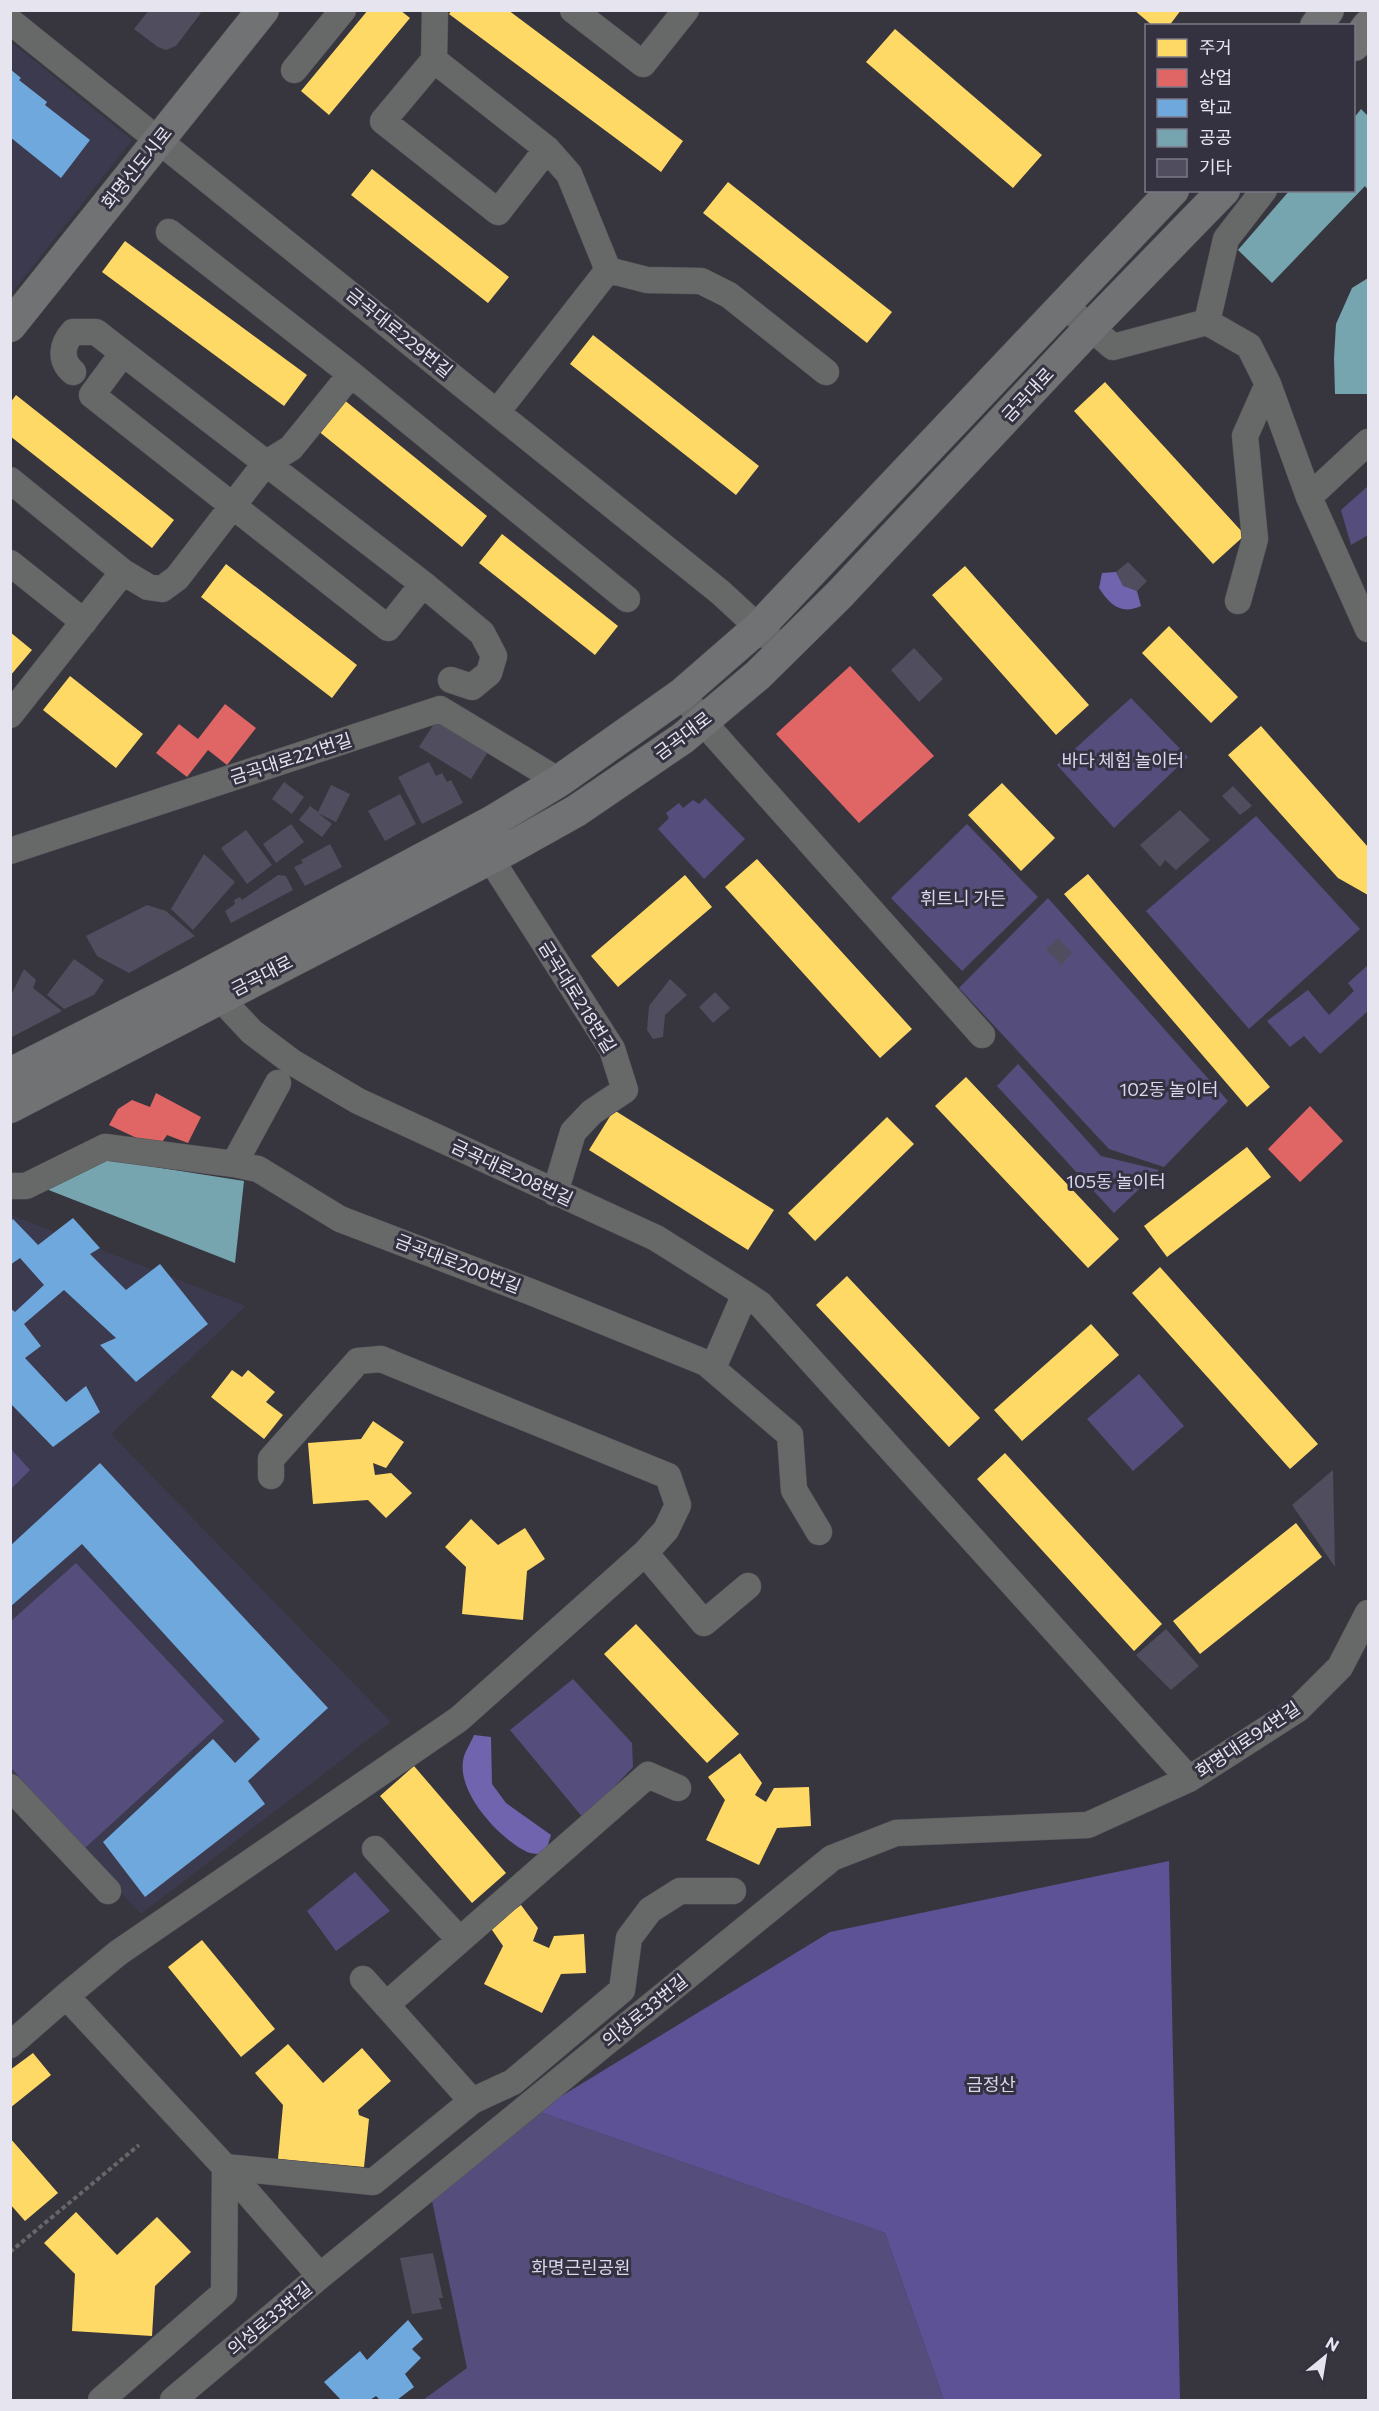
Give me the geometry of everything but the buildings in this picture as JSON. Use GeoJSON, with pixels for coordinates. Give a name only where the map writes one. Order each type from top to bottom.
{"type":"FeatureCollection","features":[{"type":"Feature","properties":{"kind":"main road","name":"화명신도시로"},"geometry":{"type":"LineString","coordinates":[[10,326],[263,10]]}},
{"type":"Feature","properties":{"kind":"main road"},"geometry":{"type":"LineString","coordinates":[[1318,24],[1328,10]]}},
{"type":"Feature","properties":{"kind":"main road"},"geometry":{"type":"LineString","coordinates":[[1355,42],[1368,26]]}},
{"type":"Feature","properties":{"kind":"main road","name":"금곡대로"},"geometry":{"type":"LineString","coordinates":[[10,1074],[184,986],[493,821],[559,782],[682,694],[759,627],[1171,192]]}},
{"type":"Feature","properties":{"kind":"main road","name":"금곡대로"},"geometry":{"type":"LineString","coordinates":[[10,1107],[576,811],[683,738],[758,675],[840,594],[1090,328],[1222,192]]}},
{"type":"Feature","properties":{"kind":"street"},"geometry":{"type":"LineString","coordinates":[[294,70],[343,10]]}},
{"type":"Feature","properties":{"kind":"street"},"geometry":{"type":"LineString","coordinates":[[435,10],[434,60],[383,121],[498,212],[547,149]]}},
{"type":"Feature","properties":{"kind":"street"},"geometry":{"type":"LineString","coordinates":[[573,10],[643,64],[686,10]]}},
{"type":"Feature","properties":{"kind":"street","name":"금곡대로229번길"},"geometry":{"type":"LineString","coordinates":[[10,21],[720,592],[782,651]]}},
{"type":"Feature","properties":{"kind":"street"},"geometry":{"type":"LineString","coordinates":[[434,60],[547,149],[569,174],[608,270]]}},
{"type":"Feature","properties":{"kind":"street"},"geometry":{"type":"LineString","coordinates":[[1207,322],[1226,239],[1262,192]]}},
{"type":"Feature","properties":{"kind":"street"},"geometry":{"type":"LineString","coordinates":[[169,232],[351,374],[627,599]]}},
{"type":"Feature","properties":{"kind":"street"},"geometry":{"type":"LineString","coordinates":[[497,412],[608,270]]}},
{"type":"Feature","properties":{"kind":"street"},"geometry":{"type":"LineString","coordinates":[[608,270],[647,280],[701,281],[729,295],[826,372]]}},
{"type":"Feature","properties":{"kind":"street"},"geometry":{"type":"LineString","coordinates":[[1064,305],[1113,346],[1207,322],[1249,346],[1268,384],[1310,497],[1368,629]]}},
{"type":"Feature","properties":{"kind":"street"},"geometry":{"type":"LineString","coordinates":[[73,372],[67,367],[63,355],[65,341],[73,332],[96,332],[423,584],[482,633],[494,656],[489,673],[472,687],[451,680]]}},
{"type":"Feature","properties":{"kind":"street"},"geometry":{"type":"LineString","coordinates":[[123,353],[92,395],[388,628],[423,584]]}},
{"type":"Feature","properties":{"kind":"street"},"geometry":{"type":"LineString","coordinates":[[10,480],[123,572],[148,587],[162,589],[177,578],[265,464],[291,448],[351,374]]}},
{"type":"Feature","properties":{"kind":"street"},"geometry":{"type":"LineString","coordinates":[[1238,601],[1255,540],[1245,436],[1268,384]]}},
{"type":"Feature","properties":{"kind":"street"},"geometry":{"type":"LineString","coordinates":[[1310,497],[1368,442]]}},
{"type":"Feature","properties":{"kind":"street"},"geometry":{"type":"LineString","coordinates":[[10,563],[84,622]]}},
{"type":"Feature","properties":{"kind":"street"},"geometry":{"type":"LineString","coordinates":[[10,715],[123,572]]}},
{"type":"Feature","properties":{"kind":"street"},"geometry":{"type":"LineString","coordinates":[[682,694],[703,722],[982,1035]]}},
{"type":"Feature","properties":{"kind":"street","name":"금곡대로221번길"},"geometry":{"type":"LineString","coordinates":[[10,851],[440,710],[559,782]]}},
{"type":"Feature","properties":{"kind":"street","name":"금곡대로218번길"},"geometry":{"type":"LineString","coordinates":[[490,858],[612,1049],[625,1090],[592,1112],[573,1132],[555,1193]]}},
{"type":"Feature","properties":{"kind":"street","name":"금곡대로208번길"},"geometry":{"type":"LineString","coordinates":[[220,998],[252,1032],[292,1062],[358,1101],[656,1238],[760,1304],[1189,1779]]}},
{"type":"Feature","properties":{"kind":"street"},"geometry":{"type":"LineString","coordinates":[[234,1164],[278,1083]]}},
{"type":"Feature","properties":{"kind":"street","name":"금곡대로200번길"},"geometry":{"type":"LineString","coordinates":[[10,1186],[26,1186],[105,1147],[258,1169],[340,1219],[542,1296],[706,1363],[789,1435],[794,1490],[819,1532]]}},
{"type":"Feature","properties":{"kind":"street"},"geometry":{"type":"LineString","coordinates":[[713,1368],[745,1294]]}},
{"type":"Feature","properties":{"kind":"street"},"geometry":{"type":"LineString","coordinates":[[10,2045],[118,1953],[459,1719],[645,1553],[666,1530],[678,1505],[668,1476],[381,1359],[358,1362],[271,1460],[271,1476]]}},
{"type":"Feature","properties":{"kind":"street"},"geometry":{"type":"LineString","coordinates":[[645,1553],[704,1623],[748,1586]]}},
{"type":"Feature","properties":{"kind":"street","name":"화명대로94번길"},"geometry":{"type":"LineString","coordinates":[[1189,1779],[1298,1709],[1340,1667],[1368,1613]]}},
{"type":"Feature","properties":{"kind":"street"},"geometry":{"type":"LineString","coordinates":[[386,2005],[648,1775],[678,1788]]}},
{"type":"Feature","properties":{"kind":"street","name":"의성로33번길"},"geometry":{"type":"LineString","coordinates":[[173,2400],[320,2276],[832,1858],[896,1833],[1088,1825],[1189,1779]]}},
{"type":"Feature","properties":{"kind":"street"},"geometry":{"type":"LineString","coordinates":[[10,1786],[108,1891]]}},
{"type":"Feature","properties":{"kind":"street"},"geometry":{"type":"LineString","coordinates":[[375,1849],[460,1940]]}},
{"type":"Feature","properties":{"kind":"street"},"geometry":{"type":"LineString","coordinates":[[225,2167],[373,2182],[472,2101],[513,2082],[622,1990],[629,1938],[650,1910],[680,1891],[733,1891]]}},
{"type":"Feature","properties":{"kind":"street"},"geometry":{"type":"LineString","coordinates":[[363,1979],[472,2101]]}},
{"type":"Feature","properties":{"kind":"street"},"geometry":{"type":"LineString","coordinates":[[66,1996],[225,2167],[320,2276]]}},
{"type":"Feature","properties":{"kind":"street"},"geometry":{"type":"LineString","coordinates":[[101,2400],[224,2293],[225,2167]]}},
{"type":"Feature","properties":{"kind":"path"},"geometry":{"type":"LineString","coordinates":[[10,2252],[139,2145]]}},
{"type":"Feature","properties":{"kind":"shaded area"},"geometry":{"type":"Polygon","coordinates":[[[11,42],[132,140],[11,294],[11,42]]]}},
{"type":"Feature","properties":{"kind":"shaded area"},"geometry":{"type":"Polygon","coordinates":[[[1116,572],[1123,585],[1137,591],[1141,606],[1134,609],[1122,609],[1112,604],[1103,594],[1099,588],[1102,573],[1116,572]]]}},
{"type":"Feature","properties":{"kind":"shaded area"},"geometry":{"type":"Polygon","coordinates":[[[11,1215],[246,1306],[111,1434],[391,1722],[141,1914],[11,1774],[11,1215]]]}},
{"type":"Feature","properties":{"kind":"shaded area"},"geometry":{"type":"Polygon","coordinates":[[[474,1735],[491,1737],[492,1784],[506,1803],[551,1835],[545,1854],[529,1853],[504,1837],[474,1801],[463,1774],[463,1761],[474,1735]]]}},
{"type":"Feature","properties":{"kind":"green space"},"geometry":{"type":"Polygon","coordinates":[[[1368,486],[1368,535],[1351,545],[1341,510],[1368,486]]]}},
{"type":"Feature","properties":{"kind":"green space","name":"바다 체험 놀이터"},"geometry":{"type":"Polygon","coordinates":[[[1131,698],[1188,757],[1114,828],[1057,765],[1131,698]]]}},
{"type":"Feature","properties":{"kind":"green space"},"geometry":{"type":"Polygon","coordinates":[[[705,798],[745,839],[704,879],[658,829],[669,818],[666,813],[679,803],[683,808],[693,800],[699,804],[705,798]]]}},
{"type":"Feature","properties":{"kind":"green space"},"geometry":{"type":"Polygon","coordinates":[[[1256,816],[1360,929],[1249,1029],[1146,911],[1256,816]]]}},
{"type":"Feature","properties":{"kind":"green space","name":"휘트니 가든"},"geometry":{"type":"Polygon","coordinates":[[[967,824],[1038,897],[962,971],[891,898],[967,824]]]}},
{"type":"Feature","properties":{"kind":"green space","name":"102동 놀이터"},"geometry":{"type":"Polygon","coordinates":[[[1048,898],[1228,1101],[1164,1167],[1109,1149],[959,988],[1048,898]]]}},
{"type":"Feature","properties":{"kind":"green space"},"geometry":{"type":"Polygon","coordinates":[[[1368,965],[1368,1011],[1320,1054],[1304,1036],[1290,1047],[1267,1021],[1308,990],[1329,1015],[1354,991],[1348,983],[1368,965]]]}},
{"type":"Feature","properties":{"kind":"green space","name":"105동 놀이터"},"geometry":{"type":"Polygon","coordinates":[[[1018,1064],[1101,1156],[1159,1170],[1114,1213],[997,1086],[1018,1064]]]}},
{"type":"Feature","properties":{"kind":"green space"},"geometry":{"type":"Polygon","coordinates":[[[1139,1374],[1184,1426],[1133,1471],[1087,1419],[1139,1374]]]}},
{"type":"Feature","properties":{"kind":"green space"},"geometry":{"type":"Polygon","coordinates":[[[11,1449],[30,1470],[11,1489],[11,1449]]]}},
{"type":"Feature","properties":{"kind":"green space"},"geometry":{"type":"Polygon","coordinates":[[[76,1563],[224,1721],[85,1848],[11,1768],[10,1622],[76,1563]]]}},
{"type":"Feature","properties":{"kind":"green space"},"geometry":{"type":"Polygon","coordinates":[[[573,1679],[632,1743],[633,1767],[584,1819],[510,1730],[573,1679]]]}},
{"type":"Feature","properties":{"kind":"green space","name":"금정산"},"geometry":{"type":"Polygon","coordinates":[[[1169,1861],[1180,2400],[944,2400],[885,2233],[537,2111],[830,1932],[1169,1861]]]}},
{"type":"Feature","properties":{"kind":"green space"},"geometry":{"type":"Polygon","coordinates":[[[355,1872],[390,1911],[336,1951],[307,1911],[355,1872]]]}},
{"type":"Feature","properties":{"kind":"green space","name":"화명근린공원"},"geometry":{"type":"Polygon","coordinates":[[[537,2111],[885,2233],[944,2400],[423,2400],[467,2368],[431,2196],[537,2111]]]}}]}
